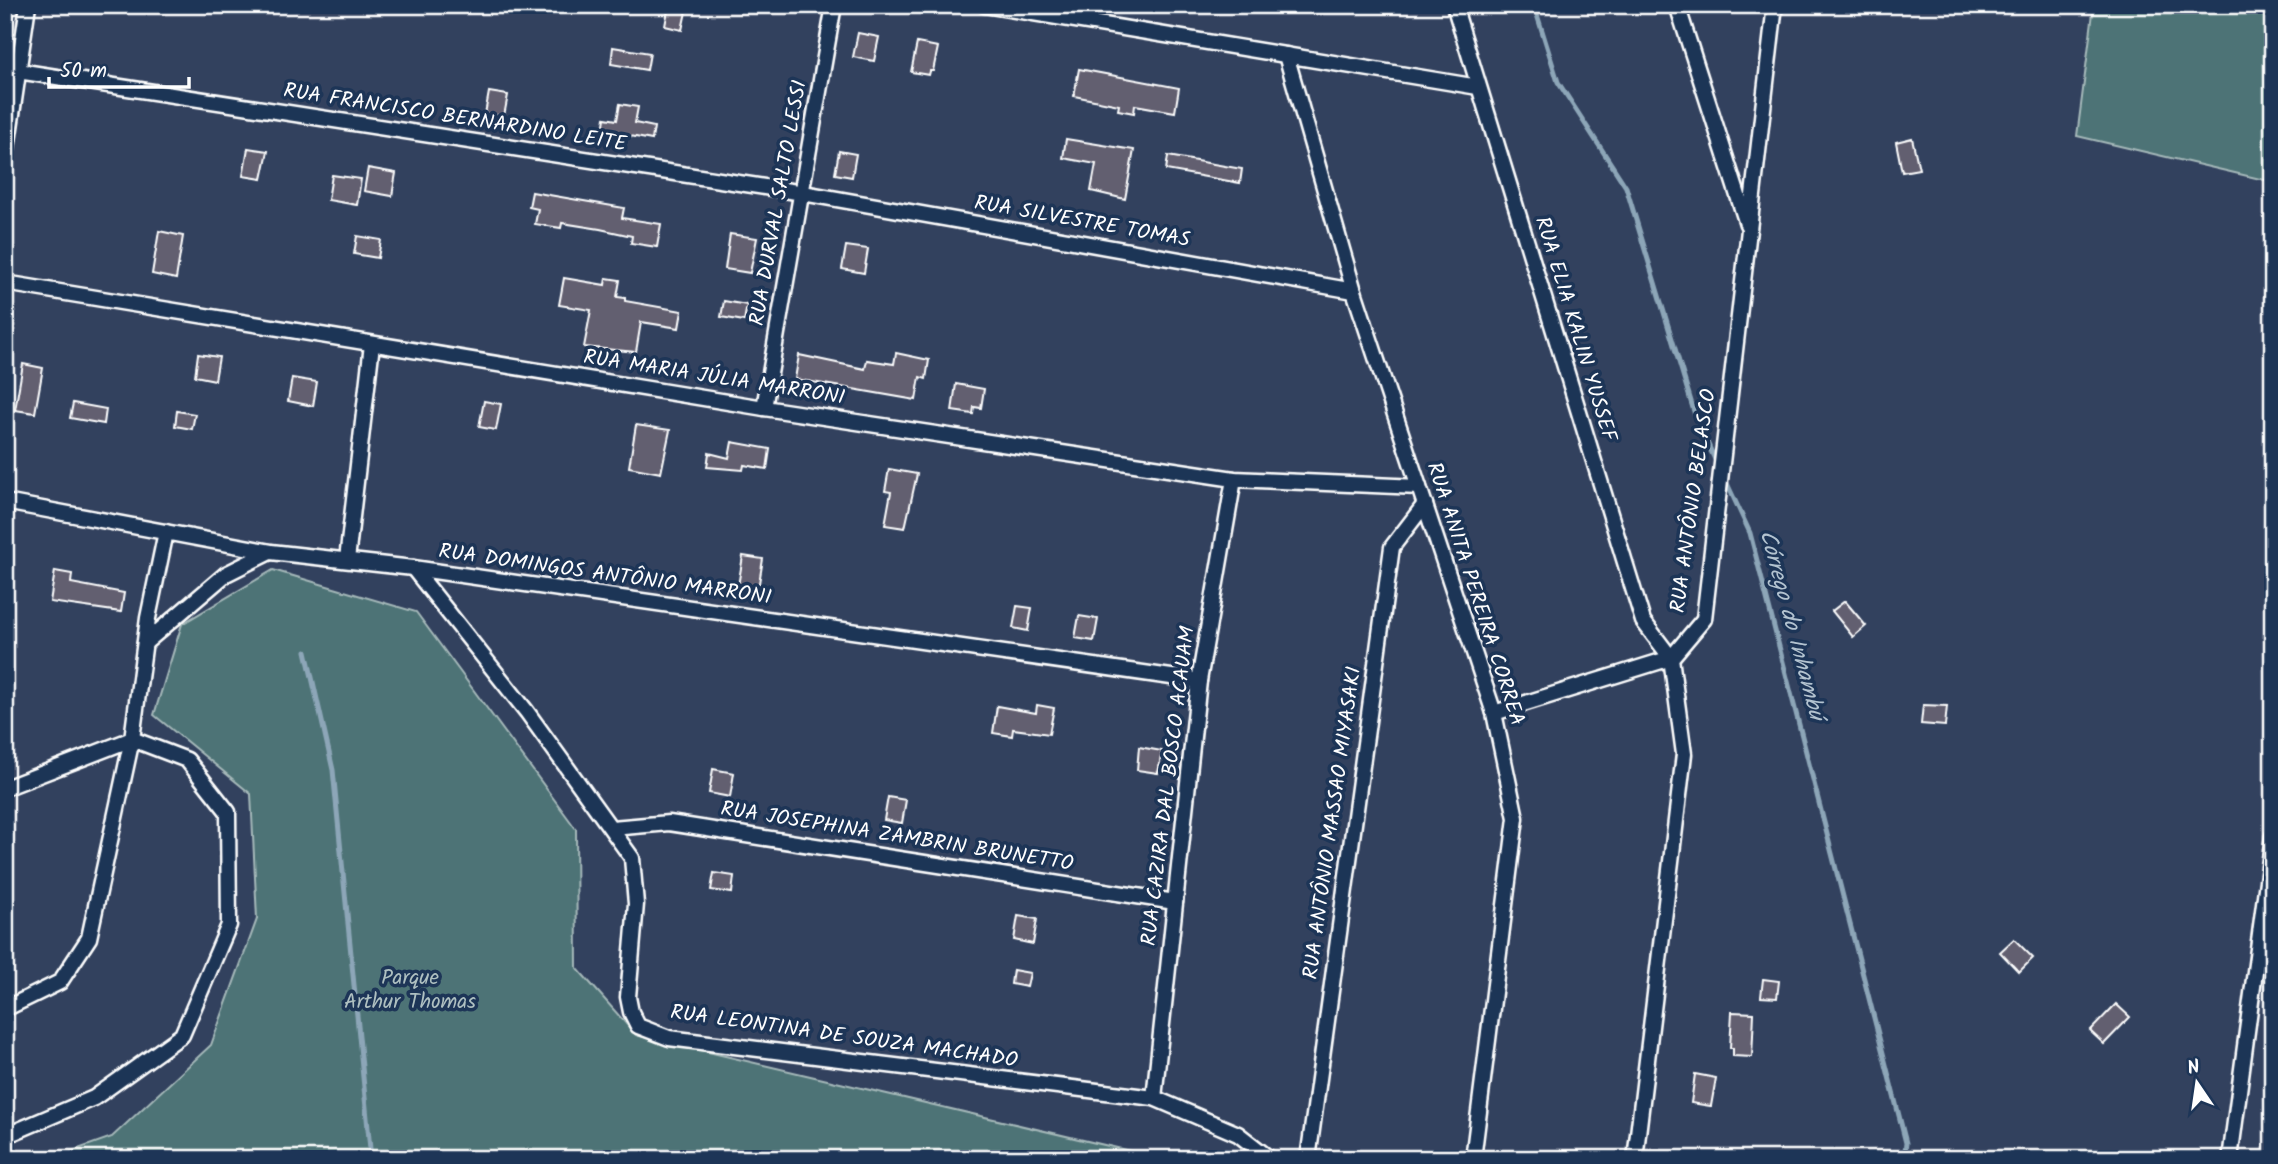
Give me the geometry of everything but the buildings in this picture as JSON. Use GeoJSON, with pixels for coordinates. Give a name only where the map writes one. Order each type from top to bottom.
{"type":"FeatureCollection","features":[{"type":"Feature","properties":{"kind":"street"},"geometry":{"type":"LineString","coordinates":[[5,162],[28,5]]}},
{"type":"Feature","properties":{"kind":"street","name":"RUA DURVAL SALTO LESSI"},"geometry":{"type":"LineString","coordinates":[[764,408],[834,5]]}},
{"type":"Feature","properties":{"kind":"street"},"geometry":{"type":"LineString","coordinates":[[984,5],[1478,87]]}},
{"type":"Feature","properties":{"kind":"street","name":"RUA ELIA KALIN YUSSEF"},"geometry":{"type":"LineString","coordinates":[[1454,5],[1643,621],[1671,658]]}},
{"type":"Feature","properties":{"kind":"street"},"geometry":{"type":"LineString","coordinates":[[1677,5],[1748,233]]}},
{"type":"Feature","properties":{"kind":"street","name":"RUA ANTÔNIO BELASCO"},"geometry":{"type":"LineString","coordinates":[[1671,658],[1704,619],[1775,5]]}},
{"type":"Feature","properties":{"kind":"street","name":"RUA ANITA PEREIRA CORREA"},"geometry":{"type":"LineString","coordinates":[[1286,55],[1354,291],[1494,713],[1516,818],[1473,1159]]}},
{"type":"Feature","properties":{"kind":"street","name":"RUA FRANCISCO BERNARDINO LEITE"},"geometry":{"type":"LineString","coordinates":[[18,71],[803,193]]}},
{"type":"Feature","properties":{"kind":"street","name":"RUA SILVESTRE TOMAS"},"geometry":{"type":"LineString","coordinates":[[803,193],[1354,291]]}},
{"type":"Feature","properties":{"kind":"street","name":"RUA MARIA JÚLIA MARRONI"},"geometry":{"type":"LineString","coordinates":[[5,283],[764,408],[1234,479],[1419,487]]}},
{"type":"Feature","properties":{"kind":"street"},"geometry":{"type":"LineString","coordinates":[[347,560],[372,344]]}},
{"type":"Feature","properties":{"kind":"street","name":"RUA CAZIRA DAL BOSCO ACAUAM"},"geometry":{"type":"LineString","coordinates":[[1154,1098],[1199,681],[1234,479]]}},
{"type":"Feature","properties":{"kind":"street","name":"RUA DOMINGOS ANTÔNIO MARRONI"},"geometry":{"type":"LineString","coordinates":[[5,502],[271,552],[413,568],[1199,681]]}},
{"type":"Feature","properties":{"kind":"street","name":"RUA ANTÔNIO MASSAO MIYASAKI"},"geometry":{"type":"LineString","coordinates":[[1308,1159],[1392,547],[1425,504]]}},
{"type":"Feature","properties":{"kind":"street"},"geometry":{"type":"LineString","coordinates":[[5,1009],[60,982],[89,938],[132,739],[145,643],[166,532]]}},
{"type":"Feature","properties":{"kind":"street"},"geometry":{"type":"LineString","coordinates":[[145,643],[226,574],[271,552]]}},
{"type":"Feature","properties":{"kind":"street","name":"RUA LEONTINA DE SOUZA MACHADO"},"geometry":{"type":"LineString","coordinates":[[413,568],[527,712],[632,858],[636,904],[628,998],[638,1027],[669,1038],[1154,1098],[1238,1134],[1270,1159]]}},
{"type":"Feature","properties":{"kind":"street"},"geometry":{"type":"LineString","coordinates":[[1494,713],[1671,658],[1684,754],[1635,1159]]}},
{"type":"Feature","properties":{"kind":"street"},"geometry":{"type":"LineString","coordinates":[[5,788],[132,739],[187,760],[228,812],[229,925],[182,1035],[94,1098],[5,1136]]}},
{"type":"Feature","properties":{"kind":"street","name":"RUA JOSEPHINA ZAMBRIN BRUNETTO"},"geometry":{"type":"LineString","coordinates":[[612,828],[670,823],[1175,902]]}},
{"type":"Feature","properties":{"kind":"street"},"geometry":{"type":"LineString","coordinates":[[2230,1159],[2273,836]]}},
{"type":"Feature","properties":{"kind":"green space"},"geometry":{"type":"Polygon","coordinates":[[[2094,5],[2273,5],[2273,182],[2077,136],[2094,5]]]}},
{"type":"Feature","properties":{"kind":"green space","name":"Parque Arthur Thomas"},"geometry":{"type":"Polygon","coordinates":[[[273,570],[416,612],[576,829],[577,968],[636,1035],[1134,1152],[1141,1159],[50,1159],[112,1137],[211,1045],[257,919],[251,794],[154,715],[182,624],[273,570]]]}},
{"type":"Feature","properties":{"kind":"waterway","name":"Córrego do Inhambú"},"geometry":{"type":"LineString","coordinates":[[1534,5],[1558,82],[1626,187],[1696,418],[1717,464]]}},
{"type":"Feature","properties":{"kind":"waterway","name":"Córrego do Inhambú"},"geometry":{"type":"LineString","coordinates":[[1725,479],[1750,533],[1906,1143],[1904,1159]]}},
{"type":"Feature","properties":{"kind":"waterway"},"geometry":{"type":"LineString","coordinates":[[306,651],[333,770],[371,1159]]}}]}
